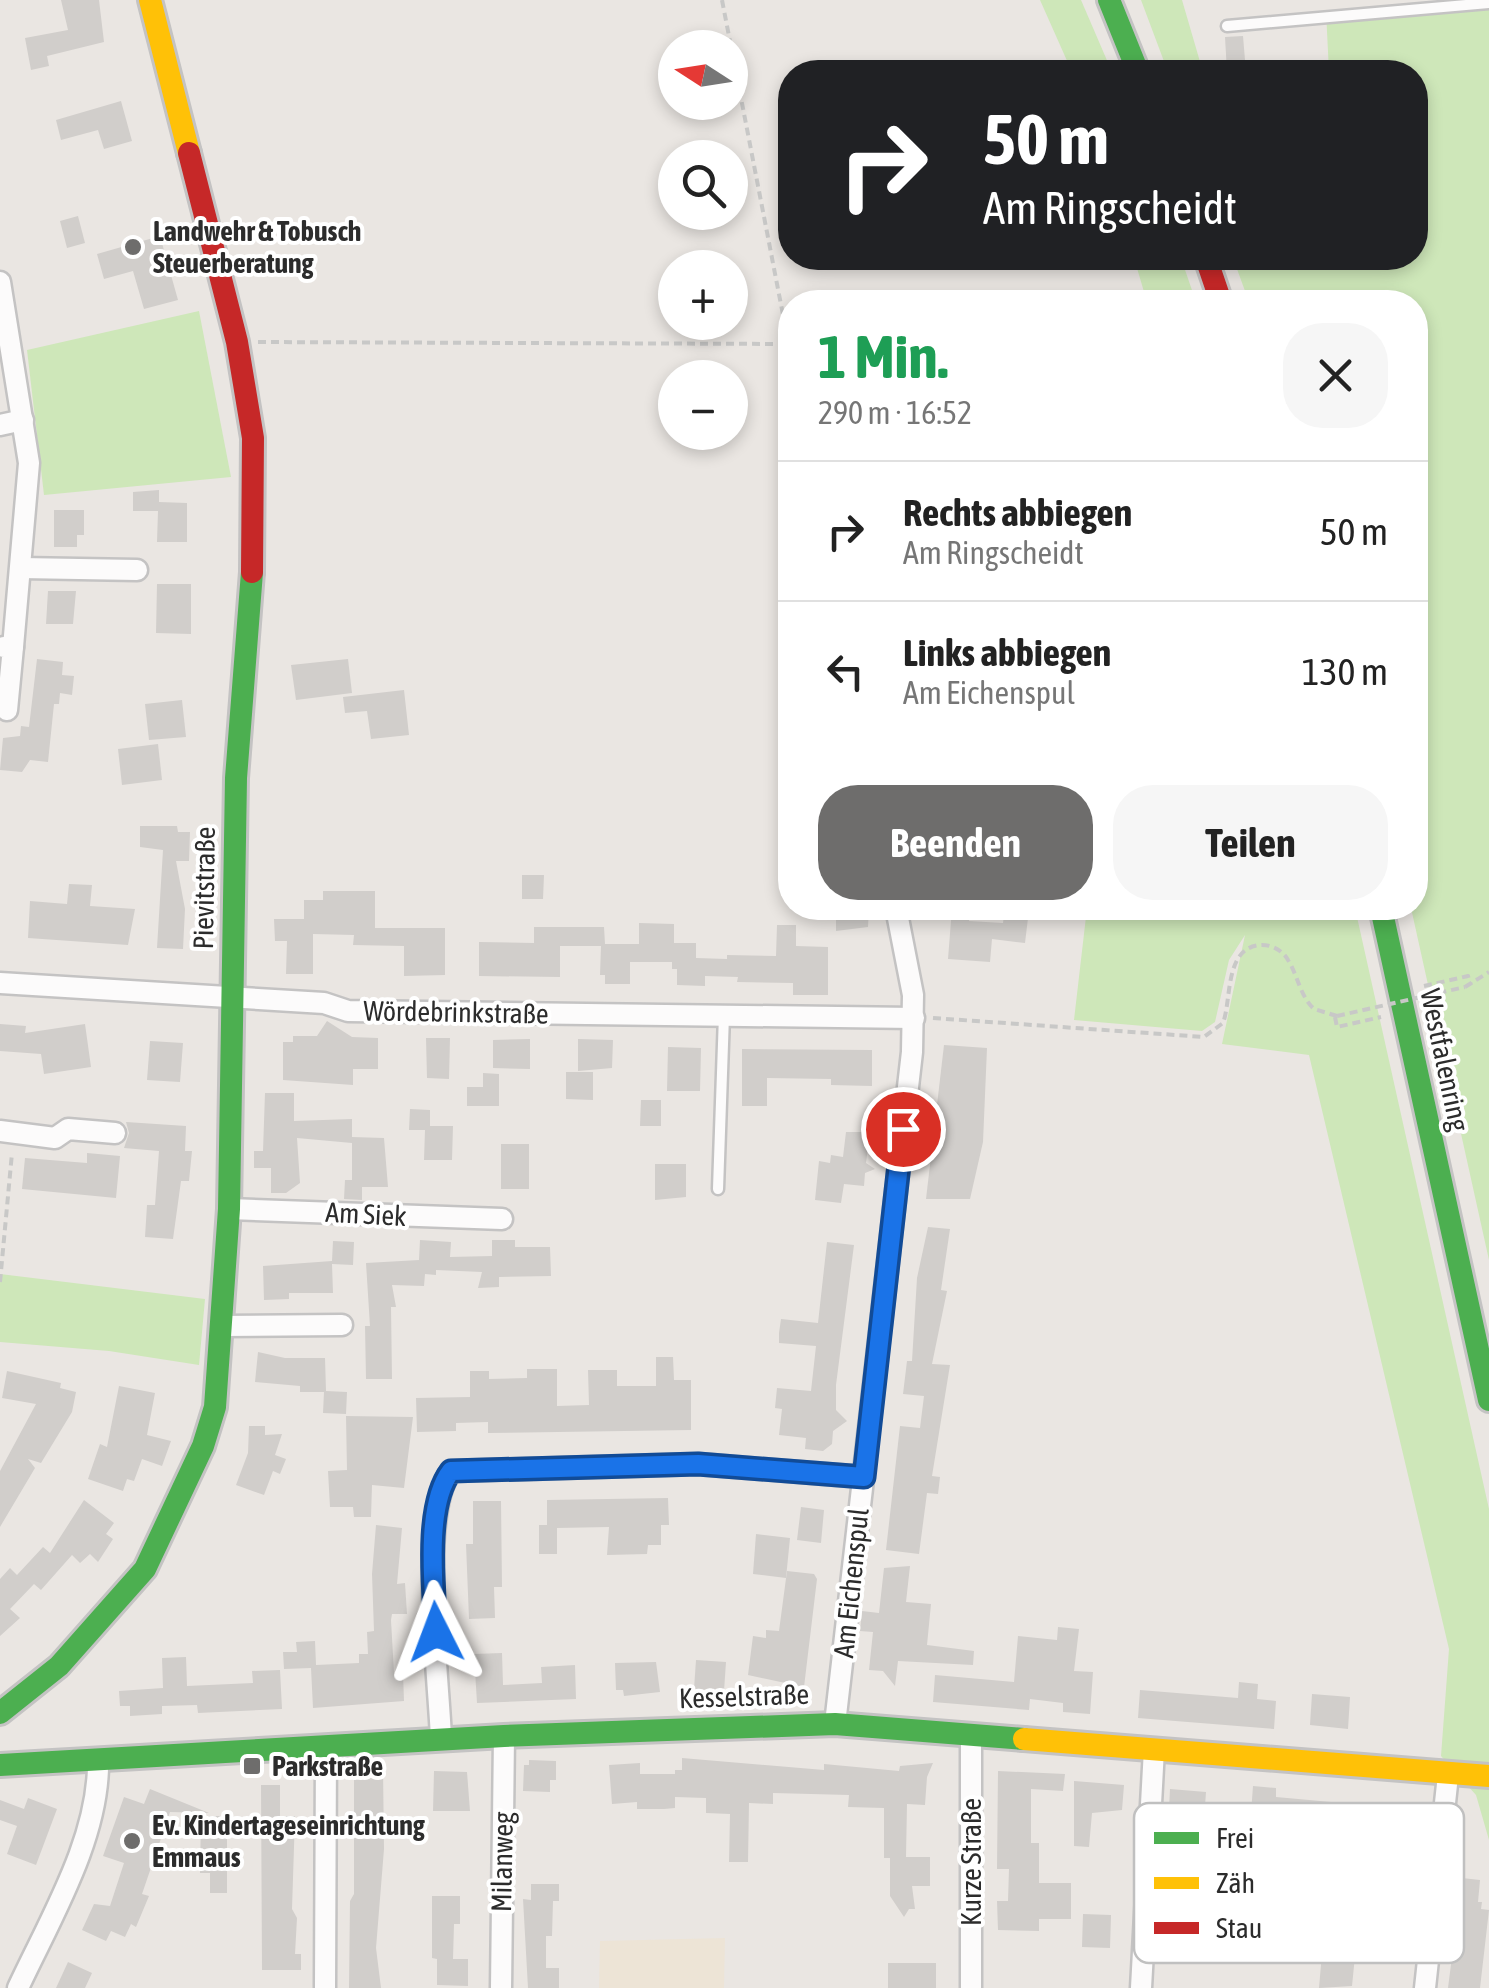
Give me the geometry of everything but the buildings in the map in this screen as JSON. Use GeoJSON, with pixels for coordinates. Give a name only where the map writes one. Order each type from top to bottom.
{"type":"FeatureCollection","features":[{"type":"Feature","properties":{"kind":"street","name":"Pievitstraße"},"geometry":{"type":"LineString","coordinates":[[0,1713],[59,1666],[145,1570],[203,1446],[214,1407],[222,1326],[230,1209],[236,778],[251,620],[253,438],[238,342],[150,0]]}},
{"type":"Feature","properties":{"kind":"street"},"geometry":{"type":"LineString","coordinates":[[1109,0],[1133,60]]}},
{"type":"Feature","properties":{"kind":"street"},"geometry":{"type":"LineString","coordinates":[[0,282],[23,420],[28,493],[7,647],[8,710]]}},
{"type":"Feature","properties":{"kind":"street"},"geometry":{"type":"LineString","coordinates":[[0,425],[23,420]]}},
{"type":"Feature","properties":{"kind":"street"},"geometry":{"type":"LineString","coordinates":[[20,568],[137,570]]}},
{"type":"Feature","properties":{"kind":"street","name":"Am Eichenspul"},"geometry":{"type":"LineString","coordinates":[[835,1724],[914,1018],[898,920]]}},
{"type":"Feature","properties":{"kind":"street","name":"Westfalenring"},"geometry":{"type":"LineString","coordinates":[[1384,920],[1489,1400]]}},
{"type":"Feature","properties":{"kind":"street","name":"Wördebrinkstraße"},"geometry":{"type":"LineString","coordinates":[[0,983],[324,1004],[348,1012],[914,1018]]}},
{"type":"Feature","properties":{"kind":"street"},"geometry":{"type":"LineString","coordinates":[[7,1132],[54,1138],[68,1129],[115,1133]]}},
{"type":"Feature","properties":{"kind":"street","name":"Am Siek"},"geometry":{"type":"LineString","coordinates":[[230,1209],[502,1219]]}},
{"type":"Feature","properties":{"kind":"street"},"geometry":{"type":"LineString","coordinates":[[222,1326],[342,1325]]}},
{"type":"Feature","properties":{"kind":"street"},"geometry":{"type":"LineString","coordinates":[[442,1739],[433,1561],[440,1489],[451,1471],[698,1464],[864,1477]]}},
{"type":"Feature","properties":{"kind":"street","name":"Kesselstraße"},"geometry":{"type":"LineString","coordinates":[[0,1764],[504,1736],[835,1724],[1489,1776]]}},
{"type":"Feature","properties":{"kind":"street","name":"Milanweg"},"geometry":{"type":"LineString","coordinates":[[500,1988],[504,1736]]}},
{"type":"Feature","properties":{"kind":"street","name":"Kurze Straße"},"geometry":{"type":"LineString","coordinates":[[971,1988],[972,1736]]}},
{"type":"Feature","properties":{"kind":"street"},"geometry":{"type":"LineString","coordinates":[[325,1988],[326,1746]]}},
{"type":"Feature","properties":{"kind":"street"},"geometry":{"type":"LineString","coordinates":[[1151,1803],[1154,1749]]}},
{"type":"Feature","properties":{"kind":"street"},"geometry":{"type":"LineString","coordinates":[[18,1988],[77,1854],[94,1804],[98,1759]]}},
{"type":"Feature","properties":{"kind":"street"},"geometry":{"type":"LineString","coordinates":[[1445,1803],[1448,1774]]}},
{"type":"Feature","properties":{"kind":"street"},"geometry":{"type":"LineString","coordinates":[[1141,1988],[1142,1963]]}},
{"type":"Feature","properties":{"kind":"street"},"geometry":{"type":"LineString","coordinates":[[1425,1988],[1428,1963]]}},
{"type":"Feature","properties":{"kind":"lane"},"geometry":{"type":"LineString","coordinates":[[1227,26],[1489,3]]}},
{"type":"Feature","properties":{"kind":"lane"},"geometry":{"type":"LineString","coordinates":[[718,1189],[724,1013]]}},
{"type":"Feature","properties":{"kind":"path"},"geometry":{"type":"LineString","coordinates":[[722,0],[778,292]]}},
{"type":"Feature","properties":{"kind":"path"},"geometry":{"type":"LineString","coordinates":[[238,342],[778,344]]}},
{"type":"Feature","properties":{"kind":"path"},"geometry":{"type":"LineString","coordinates":[[914,1018],[1204,1038],[1223,1024],[1235,962],[1246,950],[1260,945],[1283,952],[1309,1005],[1336,1016],[1468,986],[1489,972]]}},
{"type":"Feature","properties":{"kind":"path"},"geometry":{"type":"LineString","coordinates":[[1424,986],[1468,976],[1468,986]]}},
{"type":"Feature","properties":{"kind":"path"},"geometry":{"type":"LineString","coordinates":[[1336,1016],[1337,1027],[1382,1017]]}},
{"type":"Feature","properties":{"kind":"path"},"geometry":{"type":"LineString","coordinates":[[0,1282],[7,1132]]}},
{"type":"Feature","properties":{"kind":"shaded area"},"geometry":{"type":"Polygon","coordinates":[[[725,1938],[724,1988],[599,1988],[600,1941],[725,1938]]]}},
{"type":"Feature","properties":{"kind":"green space"},"geometry":{"type":"Polygon","coordinates":[[[1040,0],[1081,0],[1107,60],[1067,60],[1040,0]]]}},
{"type":"Feature","properties":{"kind":"green space"},"geometry":{"type":"Polygon","coordinates":[[[1141,0],[1182,0],[1200,60],[1164,60],[1141,0]]]}},
{"type":"Feature","properties":{"kind":"green space"},"geometry":{"type":"Polygon","coordinates":[[[1489,0],[1489,1260],[1414,920],[1428,920],[1428,290],[1245,290],[1237,270],[1428,270],[1428,60],[1328,60],[1326,11],[1489,0]]]}},
{"type":"Feature","properties":{"kind":"green space"},"geometry":{"type":"Polygon","coordinates":[[[1138,270],[1185,270],[1192,290],[1143,290],[1138,270]]]}},
{"type":"Feature","properties":{"kind":"green space"},"geometry":{"type":"Polygon","coordinates":[[[199,311],[231,477],[44,495],[27,350],[199,311]]]}},
{"type":"Feature","properties":{"kind":"green space"},"geometry":{"type":"Polygon","coordinates":[[[1086,920],[1358,920],[1489,1509],[1489,1840],[1476,1795],[1441,1756],[1449,1649],[1309,1055],[1222,1044],[1245,935],[1229,960],[1215,1022],[1202,1031],[1074,1020],[1086,920]]]}},
{"type":"Feature","properties":{"kind":"green space"},"geometry":{"type":"Polygon","coordinates":[[[0,1274],[205,1299],[199,1365],[109,1351],[0,1342],[0,1274]]]}},
{"type":"Feature","properties":{"kind":"traffic: fast"},"geometry":{"type":"LineString","coordinates":[[1109,0],[1133,60]]}},
{"type":"Feature","properties":{"kind":"traffic: fast"},"geometry":{"type":"LineString","coordinates":[[0,1713],[59,1666],[145,1569],[203,1446],[215,1407],[229,1209],[236,778],[252,572]]}},
{"type":"Feature","properties":{"kind":"traffic: fast"},"geometry":{"type":"LineString","coordinates":[[1384,920],[1489,1400]]}},
{"type":"Feature","properties":{"kind":"traffic: fast"},"geometry":{"type":"LineString","coordinates":[[0,1765],[504,1736],[835,1724],[1024,1739]]}},
{"type":"Feature","properties":{"kind":"traffic: slow"},"geometry":{"type":"LineString","coordinates":[[150,0],[189,153]]}},
{"type":"Feature","properties":{"kind":"traffic: slow"},"geometry":{"type":"LineString","coordinates":[[1024,1739],[1489,1776]]}},
{"type":"Feature","properties":{"kind":"traffic: jam"},"geometry":{"type":"LineString","coordinates":[[189,153],[237,342],[253,438],[252,572]]}},
{"type":"Feature","properties":{"kind":"traffic: jam"},"geometry":{"type":"LineString","coordinates":[[1210,270],[1217,290]]}},
{"type":"Feature","properties":{"kind":"place","name":"Landwehr & Tobusch Steuerberatung"},"geometry":{"type":"Point","coordinates":[133,247]}},
{"type":"Feature","properties":{"kind":"place","name":"Parkstraße"},"geometry":{"type":"Point","coordinates":[252,1766]}},
{"type":"Feature","properties":{"kind":"place","name":"Ev. Kindertageseinrichtung Emmaus"},"geometry":{"type":"Point","coordinates":[132,1841]}},
{"type":"Feature","properties":{"kind":"route"},"geometry":{"type":"LineString","coordinates":[[436,1632],[433,1561],[440,1489],[451,1471],[459,1468],[698,1464],[864,1477],[903,1129]]}}]}
